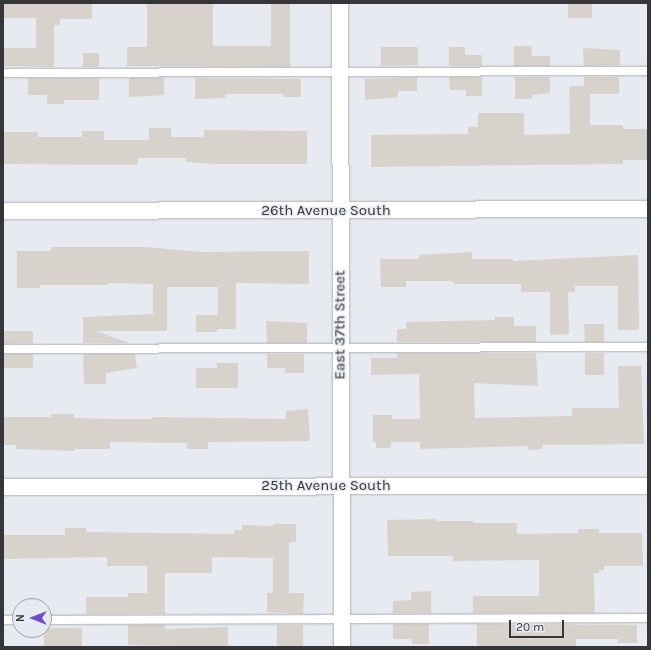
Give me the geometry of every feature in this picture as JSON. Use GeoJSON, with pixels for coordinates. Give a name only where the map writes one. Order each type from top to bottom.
{"type":"FeatureCollection","features":[{"type":"Feature","properties":{"kind":"street","name":"East 37th Street"},"geometry":{"type":"LineString","coordinates":[[340,3],[342,647]]}},
{"type":"Feature","properties":{"kind":"street","name":"26th Avenue South"},"geometry":{"type":"LineString","coordinates":[[3,211],[648,209]]}},
{"type":"Feature","properties":{"kind":"street","name":"25th Avenue South"},"geometry":{"type":"LineString","coordinates":[[3,487],[648,486]]}},
{"type":"Feature","properties":{"kind":"lane"},"geometry":{"type":"LineString","coordinates":[[3,73],[648,71]]}},
{"type":"Feature","properties":{"kind":"lane"},"geometry":{"type":"LineString","coordinates":[[3,349],[648,347]]}},
{"type":"Feature","properties":{"kind":"lane"},"geometry":{"type":"LineString","coordinates":[[52,620],[648,618]]}},
{"type":"Feature","properties":{"kind":"building"},"geometry":{"type":"Polygon","coordinates":[[[3,3],[92,3],[92,19],[60,19],[60,25],[54,25],[54,67],[3,66],[3,48],[36,48],[36,18],[3,18],[3,3]]]}},
{"type":"Feature","properties":{"kind":"building"},"geometry":{"type":"Polygon","coordinates":[[[147,3],[213,3],[213,46],[271,46],[271,3],[290,3],[290,67],[127,66],[127,47],[147,47],[147,3]]]}},
{"type":"Feature","properties":{"kind":"building"},"geometry":{"type":"Polygon","coordinates":[[[568,3],[592,3],[592,18],[568,18],[568,3]]]}},
{"type":"Feature","properties":{"kind":"building"},"geometry":{"type":"Polygon","coordinates":[[[514,46],[531,46],[532,56],[550,56],[550,66],[514,66],[514,46]]]}},
{"type":"Feature","properties":{"kind":"building"},"geometry":{"type":"Polygon","coordinates":[[[381,47],[418,47],[418,65],[381,66],[381,47]]]}},
{"type":"Feature","properties":{"kind":"building"},"geometry":{"type":"Polygon","coordinates":[[[449,47],[465,47],[465,55],[482,55],[482,66],[449,66],[449,47]]]}},
{"type":"Feature","properties":{"kind":"building"},"geometry":{"type":"Polygon","coordinates":[[[583,48],[620,50],[620,65],[584,66],[583,48]]]}},
{"type":"Feature","properties":{"kind":"building"},"geometry":{"type":"Polygon","coordinates":[[[83,53],[99,53],[99,67],[83,67],[83,53]]]}},
{"type":"Feature","properties":{"kind":"building"},"geometry":{"type":"Polygon","coordinates":[[[417,77],[417,91],[398,91],[398,97],[365,100],[365,79],[417,77]]]}},
{"type":"Feature","properties":{"kind":"building"},"geometry":{"type":"Polygon","coordinates":[[[449,77],[482,77],[482,96],[466,96],[466,90],[450,90],[449,77]]]}},
{"type":"Feature","properties":{"kind":"building"},"geometry":{"type":"Polygon","coordinates":[[[515,77],[550,77],[550,93],[532,95],[532,99],[515,99],[515,77]]]}},
{"type":"Feature","properties":{"kind":"building"},"geometry":{"type":"Polygon","coordinates":[[[584,77],[619,77],[619,94],[590,94],[590,125],[623,125],[623,129],[648,129],[648,160],[623,160],[623,164],[371,167],[371,135],[468,134],[468,127],[478,127],[478,113],[524,113],[524,135],[570,134],[569,86],[584,86],[584,77]]]}},
{"type":"Feature","properties":{"kind":"building"},"geometry":{"type":"Polygon","coordinates":[[[28,78],[99,78],[99,100],[64,100],[64,104],[47,104],[47,95],[28,95],[28,78]]]}},
{"type":"Feature","properties":{"kind":"building"},"geometry":{"type":"Polygon","coordinates":[[[129,78],[164,78],[164,95],[129,97],[129,78]]]}},
{"type":"Feature","properties":{"kind":"building"},"geometry":{"type":"Polygon","coordinates":[[[195,78],[301,79],[301,97],[283,97],[283,94],[225,94],[225,98],[195,99],[195,78]]]}},
{"type":"Feature","properties":{"kind":"building"},"geometry":{"type":"Polygon","coordinates":[[[149,128],[171,128],[171,137],[204,137],[204,130],[307,131],[307,164],[216,164],[186,162],[186,159],[183,158],[138,158],[138,165],[3,164],[3,132],[38,132],[38,137],[82,137],[82,131],[104,131],[104,140],[149,140],[149,128]]]}},
{"type":"Feature","properties":{"kind":"building"},"geometry":{"type":"Polygon","coordinates":[[[51,247],[146,247],[200,252],[309,251],[309,284],[236,283],[236,329],[217,329],[217,332],[196,332],[196,315],[218,315],[218,287],[167,287],[167,331],[96,331],[129,343],[83,343],[83,317],[153,314],[153,284],[108,283],[108,285],[40,285],[40,288],[17,288],[17,251],[51,251],[51,247]]]}},
{"type":"Feature","properties":{"kind":"building"},"geometry":{"type":"Polygon","coordinates":[[[472,252],[472,259],[513,259],[513,261],[638,255],[639,330],[618,330],[618,286],[575,286],[575,292],[568,292],[569,334],[550,335],[550,292],[521,292],[521,284],[455,284],[452,281],[406,281],[406,287],[381,287],[380,259],[419,259],[419,255],[472,252]]]}},
{"type":"Feature","properties":{"kind":"building"},"geometry":{"type":"Polygon","coordinates":[[[495,317],[514,317],[514,326],[536,326],[536,342],[397,342],[397,329],[406,329],[406,322],[495,320],[495,317]]]}},
{"type":"Feature","properties":{"kind":"building"},"geometry":{"type":"Polygon","coordinates":[[[266,321],[307,323],[307,343],[267,343],[266,321]]]}},
{"type":"Feature","properties":{"kind":"building"},"geometry":{"type":"Polygon","coordinates":[[[584,324],[604,324],[604,342],[585,342],[584,324]]]}},
{"type":"Feature","properties":{"kind":"building"},"geometry":{"type":"Polygon","coordinates":[[[3,331],[33,331],[33,343],[3,344],[3,331]]]}},
{"type":"Feature","properties":{"kind":"building"},"geometry":{"type":"Polygon","coordinates":[[[397,353],[536,353],[538,386],[474,383],[475,418],[572,416],[572,408],[619,408],[618,366],[641,366],[644,444],[542,445],[542,449],[528,450],[528,446],[420,449],[420,442],[391,442],[391,448],[376,448],[376,442],[373,442],[373,415],[392,415],[392,419],[420,419],[419,374],[371,375],[371,358],[397,358],[397,353]]]}},
{"type":"Feature","properties":{"kind":"building"},"geometry":{"type":"Polygon","coordinates":[[[585,353],[604,353],[604,375],[585,375],[585,353]]]}},
{"type":"Feature","properties":{"kind":"building"},"geometry":{"type":"Polygon","coordinates":[[[3,354],[33,354],[33,368],[3,368],[3,354]]]}},
{"type":"Feature","properties":{"kind":"building"},"geometry":{"type":"Polygon","coordinates":[[[83,354],[135,354],[137,368],[106,373],[106,384],[84,384],[83,354]]]}},
{"type":"Feature","properties":{"kind":"building"},"geometry":{"type":"Polygon","coordinates":[[[267,354],[304,354],[304,373],[285,373],[285,368],[267,368],[267,354]]]}},
{"type":"Feature","properties":{"kind":"building"},"geometry":{"type":"Polygon","coordinates":[[[217,363],[238,363],[238,388],[196,388],[196,368],[217,368],[217,363]]]}},
{"type":"Feature","properties":{"kind":"building"},"geometry":{"type":"Polygon","coordinates":[[[308,409],[310,441],[208,442],[208,449],[187,449],[187,443],[110,442],[110,449],[74,449],[74,451],[16,449],[16,445],[3,445],[3,417],[51,417],[51,414],[74,414],[74,418],[110,419],[152,419],[152,417],[286,419],[286,411],[308,409]]]}},
{"type":"Feature","properties":{"kind":"building"},"geometry":{"type":"Polygon","coordinates":[[[436,519],[436,521],[473,521],[473,523],[517,523],[517,534],[578,533],[578,529],[599,529],[599,533],[642,533],[643,566],[604,566],[604,570],[599,570],[599,573],[594,573],[595,613],[473,613],[473,596],[539,596],[539,560],[453,561],[453,556],[388,556],[387,520],[436,519]]]}},
{"type":"Feature","properties":{"kind":"building"},"geometry":{"type":"Polygon","coordinates":[[[273,524],[296,524],[296,542],[289,542],[289,593],[304,593],[303,614],[267,612],[267,593],[273,593],[273,558],[212,557],[212,573],[165,573],[165,614],[86,614],[86,597],[128,597],[128,593],[147,593],[147,566],[107,566],[107,557],[3,559],[3,535],[65,535],[65,528],[86,528],[86,532],[234,534],[234,530],[242,530],[242,525],[273,526],[273,524]]]}},
{"type":"Feature","properties":{"kind":"building"},"geometry":{"type":"Polygon","coordinates":[[[431,591],[431,613],[393,613],[393,601],[411,600],[411,592],[431,591]]]}},
{"type":"Feature","properties":{"kind":"building"},"geometry":{"type":"Polygon","coordinates":[[[393,624],[429,624],[429,644],[412,644],[412,639],[393,639],[393,624]]]}},
{"type":"Feature","properties":{"kind":"building"},"geometry":{"type":"Polygon","coordinates":[[[477,624],[637,625],[637,643],[618,643],[618,639],[576,639],[576,647],[477,647],[477,624]]]}},
{"type":"Feature","properties":{"kind":"building"},"geometry":{"type":"Polygon","coordinates":[[[128,625],[165,625],[165,629],[228,627],[228,647],[128,645],[128,625]]]}},
{"type":"Feature","properties":{"kind":"building"},"geometry":{"type":"Polygon","coordinates":[[[277,625],[303,625],[303,647],[277,647],[277,625]]]}},
{"type":"Feature","properties":{"kind":"building"},"geometry":{"type":"Polygon","coordinates":[[[52,628],[82,628],[82,647],[44,647],[44,638],[52,638],[52,628]]]}}]}
